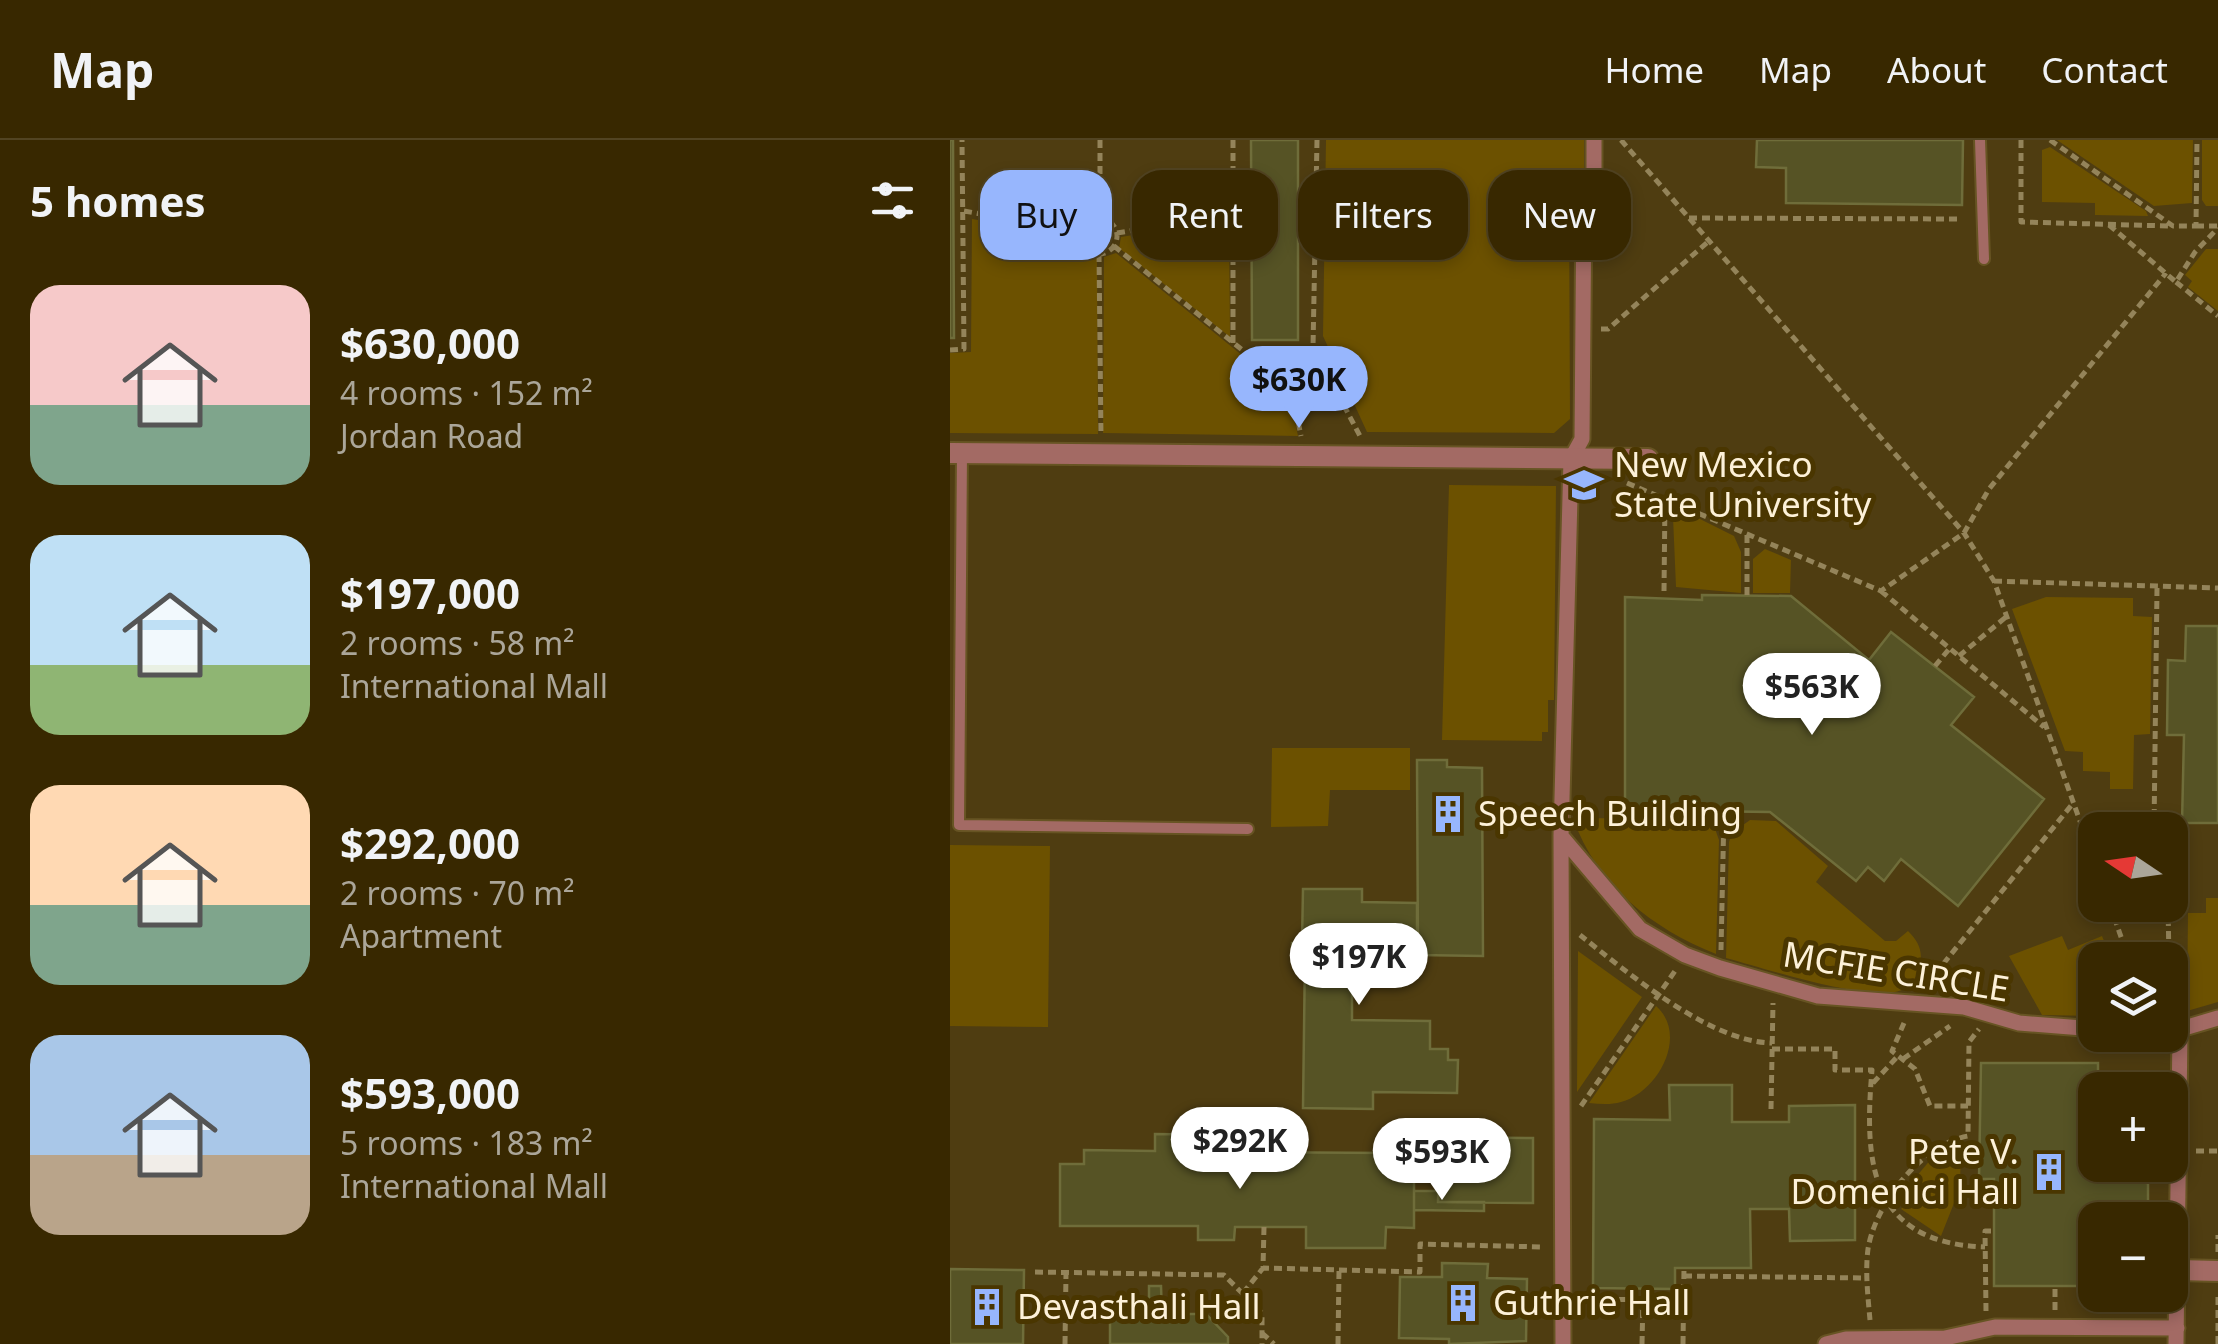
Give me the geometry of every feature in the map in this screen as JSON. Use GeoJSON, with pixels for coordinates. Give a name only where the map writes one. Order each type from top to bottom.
{"type":"FeatureCollection","features":[{"type":"Feature","properties":{"kind":"street"},"geometry":{"type":"LineString","coordinates":[[1563,1344],[1561,836],[1570,459],[1582,439],[1584,194],[1594,194],[1594,140]]}},
{"type":"Feature","properties":{"kind":"street"},"geometry":{"type":"LineString","coordinates":[[956,453],[1648,459]]}},
{"type":"Feature","properties":{"kind":"street","name":"MCFIE CIRCLE"},"geometry":{"type":"LineString","coordinates":[[1561,836],[1640,929],[1685,956],[1818,996],[1974,1010],[2019,1022],[2078,1027]]}},
{"type":"Feature","properties":{"kind":"street"},"geometry":{"type":"LineString","coordinates":[[2188,1027],[2218,1018]]}},
{"type":"Feature","properties":{"kind":"street"},"geometry":{"type":"LineString","coordinates":[[2175,1052],[2177,1202]]}},
{"type":"Feature","properties":{"kind":"street"},"geometry":{"type":"LineString","coordinates":[[2188,1270],[2218,1270]]}},
{"type":"Feature","properties":{"kind":"street"},"geometry":{"type":"LineString","coordinates":[[1826,1344],[1871,1338],[1945,1338],[1986,1329],[2177,1336]]}},
{"type":"Feature","properties":{"kind":"lane"},"geometry":{"type":"LineString","coordinates":[[1980,140],[1984,260]]}},
{"type":"Feature","properties":{"kind":"lane"},"geometry":{"type":"LineString","coordinates":[[956,453],[959,825],[1248,829]]}},
{"type":"Feature","properties":{"kind":"path"},"geometry":{"type":"LineString","coordinates":[[950,350],[964,350],[962,140]]}},
{"type":"Feature","properties":{"kind":"path"},"geometry":{"type":"LineString","coordinates":[[1100,140],[1100,170]]}},
{"type":"Feature","properties":{"kind":"path"},"geometry":{"type":"LineString","coordinates":[[1233,140],[1233,170]]}},
{"type":"Feature","properties":{"kind":"path"},"geometry":{"type":"LineString","coordinates":[[1317,140],[1313,347],[1360,437],[1361,456]]}},
{"type":"Feature","properties":{"kind":"path"},"geometry":{"type":"LineString","coordinates":[[1621,140],[1964,533],[1994,582],[2078,812]]}},
{"type":"Feature","properties":{"kind":"path"},"geometry":{"type":"LineString","coordinates":[[2021,140],[2021,222],[2218,227]]}},
{"type":"Feature","properties":{"kind":"path"},"geometry":{"type":"LineString","coordinates":[[2050,140],[2173,226]]}},
{"type":"Feature","properties":{"kind":"path"},"geometry":{"type":"LineString","coordinates":[[2196,226],[2197,140]]}},
{"type":"Feature","properties":{"kind":"path"},"geometry":{"type":"LineString","coordinates":[[964,211],[980,214]]}},
{"type":"Feature","properties":{"kind":"path"},"geometry":{"type":"LineString","coordinates":[[1689,218],[1959,220]]}},
{"type":"Feature","properties":{"kind":"path"},"geometry":{"type":"LineString","coordinates":[[2108,224],[2218,316]]}},
{"type":"Feature","properties":{"kind":"path"},"geometry":{"type":"LineString","coordinates":[[2176,282],[2195,252],[2218,227]]}},
{"type":"Feature","properties":{"kind":"path"},"geometry":{"type":"LineString","coordinates":[[1112,228],[1117,232],[1132,230]]}},
{"type":"Feature","properties":{"kind":"path"},"geometry":{"type":"LineString","coordinates":[[1117,232],[1114,246],[1262,366],[1288,366],[1301,438]]}},
{"type":"Feature","properties":{"kind":"path"},"geometry":{"type":"LineString","coordinates":[[1583,328],[1608,329],[1709,241]]}},
{"type":"Feature","properties":{"kind":"path"},"geometry":{"type":"LineString","coordinates":[[1099,260],[1100,437]]}},
{"type":"Feature","properties":{"kind":"path"},"geometry":{"type":"LineString","coordinates":[[1232,260],[1233,342]]}},
{"type":"Feature","properties":{"kind":"path"},"geometry":{"type":"LineString","coordinates":[[1881,591],[1964,533],[1989,488],[2166,274]]}},
{"type":"Feature","properties":{"kind":"path"},"geometry":{"type":"LineString","coordinates":[[1618,479],[1881,591],[2048,730]]}},
{"type":"Feature","properties":{"kind":"path"},"geometry":{"type":"LineString","coordinates":[[1664,591],[1666,499]]}},
{"type":"Feature","properties":{"kind":"path"},"geometry":{"type":"LineString","coordinates":[[1747,534],[1747,595]]}},
{"type":"Feature","properties":{"kind":"path"},"geometry":{"type":"LineString","coordinates":[[1994,582],[2218,588]]}},
{"type":"Feature","properties":{"kind":"path"},"geometry":{"type":"LineString","coordinates":[[2154,812],[2157,588]]}},
{"type":"Feature","properties":{"kind":"path"},"geometry":{"type":"LineString","coordinates":[[1959,656],[2006,616]]}},
{"type":"Feature","properties":{"kind":"path"},"geometry":{"type":"LineString","coordinates":[[1935,666],[1950,648]]}},
{"type":"Feature","properties":{"kind":"path"},"geometry":{"type":"LineString","coordinates":[[1968,1106],[1930,1106],[1920,1077],[1892,1051],[1911,1004],[2074,802]]}},
{"type":"Feature","properties":{"kind":"path"},"geometry":{"type":"LineString","coordinates":[[1720,968],[1724,812]]}},
{"type":"Feature","properties":{"kind":"path"},"geometry":{"type":"LineString","coordinates":[[1562,920],[1660,993],[1732,1036],[1772,1046],[1834,1050],[1834,1070],[1872,1070],[1869,1154],[1874,1178],[1888,1202],[1907,1221],[1938,1239],[1985,1247]]}},
{"type":"Feature","properties":{"kind":"path"},"geometry":{"type":"LineString","coordinates":[[1562,1133],[1673,975]]}},
{"type":"Feature","properties":{"kind":"path"},"geometry":{"type":"LineString","coordinates":[[1871,1085],[1901,1057],[1974,1010]]}},
{"type":"Feature","properties":{"kind":"path"},"geometry":{"type":"LineString","coordinates":[[1771,1108],[1773,1013]]}},
{"type":"Feature","properties":{"kind":"path"},"geometry":{"type":"LineString","coordinates":[[1871,1338],[1868,1248],[1888,1202],[1932,1151],[1952,1139],[1968,1136],[1969,1042],[1994,1015]]}},
{"type":"Feature","properties":{"kind":"path"},"geometry":{"type":"LineString","coordinates":[[1220,1112],[1220,1120],[1251,1120],[1250,1129],[1266,1130]]}},
{"type":"Feature","properties":{"kind":"path"},"geometry":{"type":"LineString","coordinates":[[1266,1113],[1266,1152]]}},
{"type":"Feature","properties":{"kind":"path"},"geometry":{"type":"LineString","coordinates":[[1242,1294],[1263,1268],[1264,1227]]}},
{"type":"Feature","properties":{"kind":"path"},"geometry":{"type":"LineString","coordinates":[[1986,1329],[1985,1231],[1994,1230]]}},
{"type":"Feature","properties":{"kind":"path"},"geometry":{"type":"LineString","coordinates":[[1263,1268],[1420,1272],[1420,1244],[1562,1247]]}},
{"type":"Feature","properties":{"kind":"path"},"geometry":{"type":"LineString","coordinates":[[1338,1344],[1339,1270]]}},
{"type":"Feature","properties":{"kind":"path"},"geometry":{"type":"LineString","coordinates":[[1036,1272],[1224,1276],[1262,1313],[1262,1344]]}},
{"type":"Feature","properties":{"kind":"path"},"geometry":{"type":"LineString","coordinates":[[1682,1344],[1684,1272],[1867,1278]]}},
{"type":"Feature","properties":{"kind":"path"},"geometry":{"type":"LineString","coordinates":[[1065,1344],[1066,1273]]}},
{"type":"Feature","properties":{"kind":"path"},"geometry":{"type":"LineString","coordinates":[[1562,1298],[1683,1300]]}},
{"type":"Feature","properties":{"kind":"path"},"geometry":{"type":"LineString","coordinates":[[2218,1298],[2218,1344]]}},
{"type":"Feature","properties":{"kind":"path"},"geometry":{"type":"LineString","coordinates":[[1642,1344],[1643,1299]]}},
{"type":"Feature","properties":{"kind":"path"},"geometry":{"type":"LineString","coordinates":[[1262,1333],[1274,1344]]}},
{"type":"Feature","properties":{"kind":"shaded area","name":"New Mexico State University"},"geometry":{"type":"Polygon","coordinates":[[[950,140],[2218,140],[2218,1344],[950,1344],[950,140]]]}},
{"type":"Feature","properties":{"kind":"shaded area"},"geometry":{"type":"Polygon","coordinates":[[[1326,140],[1584,140],[1584,170],[1488,170],[1488,260],[1569,260],[1570,419],[1554,433],[1367,432],[1323,336],[1324,260],[1468,260],[1468,170],[1326,170],[1326,140]]]}},
{"type":"Feature","properties":{"kind":"shaded area"},"geometry":{"type":"Polygon","coordinates":[[[2057,140],[2193,140],[2192,203],[2154,206],[2057,140]]]}},
{"type":"Feature","properties":{"kind":"shaded area"},"geometry":{"type":"Polygon","coordinates":[[[2202,140],[2218,140],[2218,206],[2206,206],[2202,200],[2202,140]]]}},
{"type":"Feature","properties":{"kind":"shaded area"},"geometry":{"type":"Polygon","coordinates":[[[2050,147],[2148,216],[2095,215],[2095,203],[2042,202],[2042,150],[2050,147]]]}},
{"type":"Feature","properties":{"kind":"shaded area"},"geometry":{"type":"Polygon","coordinates":[[[972,219],[980,220],[980,260],[1097,260],[1098,434],[950,433],[950,353],[971,352],[972,219]]]}},
{"type":"Feature","properties":{"kind":"shaded area"},"geometry":{"type":"Polygon","coordinates":[[[1132,235],[1132,258],[1119,248],[1121,237],[1132,235]]]}},
{"type":"Feature","properties":{"kind":"shaded area"},"geometry":{"type":"Polygon","coordinates":[[[2206,249],[2218,249],[2218,311],[2188,287],[2192,281],[2185,275],[2206,249]]]}},
{"type":"Feature","properties":{"kind":"shaded area"},"geometry":{"type":"Polygon","coordinates":[[[1116,253],[1259,369],[1285,369],[1298,436],[1103,433],[1104,260],[1112,260],[1116,253]]]}},
{"type":"Feature","properties":{"kind":"shaded area"},"geometry":{"type":"Polygon","coordinates":[[[1134,260],[1229,260],[1230,337],[1134,260]]]}},
{"type":"Feature","properties":{"kind":"shaded area"},"geometry":{"type":"Polygon","coordinates":[[[1449,485],[1556,486],[1554,700],[1548,700],[1548,732],[1542,732],[1542,741],[1442,740],[1449,485]]]}},
{"type":"Feature","properties":{"kind":"shaded area"},"geometry":{"type":"Polygon","coordinates":[[[1684,511],[1734,536],[1741,552],[1741,593],[1676,587],[1673,517],[1684,511]]]}},
{"type":"Feature","properties":{"kind":"shaded area"},"geometry":{"type":"Polygon","coordinates":[[[1765,549],[1791,560],[1790,593],[1753,593],[1753,559],[1765,549]]]}},
{"type":"Feature","properties":{"kind":"shaded area"},"geometry":{"type":"Polygon","coordinates":[[[2046,597],[2133,598],[2133,616],[2152,617],[2150,734],[2134,735],[2133,789],[2110,789],[2110,772],[2083,771],[2083,752],[2065,751],[2012,609],[2046,597]]]}},
{"type":"Feature","properties":{"kind":"shaded area"},"geometry":{"type":"Polygon","coordinates":[[[1272,748],[1410,748],[1410,790],[1330,790],[1328,826],[1271,827],[1272,748]]]}},
{"type":"Feature","properties":{"kind":"shaded area"},"geometry":{"type":"Polygon","coordinates":[[[1573,818],[1698,819],[1714,826],[1719,840],[1716,954],[1670,932],[1629,902],[1596,864],[1573,818]]]}},
{"type":"Feature","properties":{"kind":"shaded area"},"geometry":{"type":"Polygon","coordinates":[[[1750,820],[1776,821],[1828,866],[1816,882],[1885,941],[1896,941],[1908,931],[1921,955],[1912,983],[1895,992],[1856,990],[1726,958],[1729,842],[1732,833],[1750,820]]]}},
{"type":"Feature","properties":{"kind":"shaded area"},"geometry":{"type":"Polygon","coordinates":[[[950,845],[1050,846],[1048,1027],[950,1026],[950,845]]]}},
{"type":"Feature","properties":{"kind":"shaded area"},"geometry":{"type":"Polygon","coordinates":[[[2206,898],[2218,898],[2218,1002],[2188,1011],[2188,913],[2206,913],[2206,898]]]}},
{"type":"Feature","properties":{"kind":"shaded area"},"geometry":{"type":"Polygon","coordinates":[[[2062,936],[2068,950],[2078,946],[2078,1016],[2042,1015],[2009,956],[2062,936]]]}},
{"type":"Feature","properties":{"kind":"shaded area"},"geometry":{"type":"Polygon","coordinates":[[[1578,951],[1642,997],[1577,1092],[1578,951]]]}},
{"type":"Feature","properties":{"kind":"shaded area"},"geometry":{"type":"Polygon","coordinates":[[[1656,1006],[1670,1032],[1665,1061],[1657,1075],[1647,1087],[1621,1102],[1589,1103],[1656,1006]]]}},
{"type":"Feature","properties":{"kind":"shaded area"},"geometry":{"type":"Polygon","coordinates":[[[1961,1141],[1960,1188],[1941,1236],[1901,1209],[1907,1201],[1900,1196],[1937,1152],[1961,1141]]]}},
{"type":"Feature","properties":{"kind":"building"},"geometry":{"type":"Polygon","coordinates":[[[953,140],[954,338],[950,338],[953,140]]]}},
{"type":"Feature","properties":{"kind":"building"},"geometry":{"type":"Polygon","coordinates":[[[1251,140],[1298,140],[1298,340],[1252,340],[1252,260],[1278,260],[1278,170],[1251,170],[1251,140]]]}},
{"type":"Feature","properties":{"kind":"building"},"geometry":{"type":"Polygon","coordinates":[[[1757,140],[1963,140],[1962,205],[1786,203],[1786,168],[1756,167],[1757,140]]]}},
{"type":"Feature","properties":{"kind":"building"},"geometry":{"type":"Polygon","coordinates":[[[1702,595],[1791,596],[1869,660],[1891,632],[1974,697],[1951,725],[2044,799],[1958,906],[1901,859],[1884,881],[1868,867],[1856,881],[1770,812],[1625,810],[1625,597],[1702,600],[1702,595]]]}},
{"type":"Feature","properties":{"kind":"building"},"geometry":{"type":"Polygon","coordinates":[[[2186,626],[2218,626],[2218,823],[2188,823],[2188,812],[2182,812],[2184,735],[2167,735],[2168,660],[2185,661],[2186,626]]]}},
{"type":"Feature","properties":{"kind":"building","name":"Speech Building"},"geometry":{"type":"Polygon","coordinates":[[[1417,760],[1447,760],[1447,767],[1482,768],[1483,956],[1418,955],[1417,760]]]}},
{"type":"Feature","properties":{"kind":"building"},"geometry":{"type":"Polygon","coordinates":[[[1303,889],[1362,889],[1362,902],[1417,903],[1417,949],[1362,948],[1362,954],[1352,954],[1352,1020],[1430,1021],[1430,1049],[1448,1049],[1448,1060],[1458,1060],[1457,1093],[1373,1092],[1373,1109],[1303,1108],[1305,954],[1292,954],[1292,943],[1302,943],[1303,889]]]}},
{"type":"Feature","properties":{"kind":"building","name":"Pete V. Domenici Hall"},"geometry":{"type":"Polygon","coordinates":[[[1981,1063],[2098,1063],[2098,1072],[2078,1072],[2078,1182],[2148,1183],[2148,1202],[2078,1202],[2078,1286],[1994,1286],[1994,1179],[1979,1179],[1981,1063]]]}},
{"type":"Feature","properties":{"kind":"building"},"geometry":{"type":"Polygon","coordinates":[[[1669,1085],[1732,1085],[1732,1122],[1789,1122],[1789,1106],[1855,1105],[1855,1240],[1790,1241],[1789,1209],[1750,1209],[1751,1268],[1675,1268],[1675,1289],[1593,1288],[1594,1119],[1670,1120],[1669,1085]]]}},
{"type":"Feature","properties":{"kind":"building"},"geometry":{"type":"Polygon","coordinates":[[[1155,1134],[1222,1135],[1222,1152],[1390,1153],[1389,1173],[1414,1173],[1414,1228],[1386,1227],[1385,1248],[1306,1248],[1306,1227],[1235,1227],[1234,1240],[1198,1240],[1198,1226],[1060,1226],[1060,1164],[1084,1164],[1084,1150],[1155,1151],[1155,1134]]]}},
{"type":"Feature","properties":{"kind":"building"},"geometry":{"type":"Polygon","coordinates":[[[1439,1137],[1533,1138],[1533,1203],[1438,1202],[1439,1137]]]}},
{"type":"Feature","properties":{"kind":"building"},"geometry":{"type":"Polygon","coordinates":[[[1414,1191],[1439,1191],[1438,1202],[1484,1202],[1484,1211],[1414,1210],[1414,1191]]]}},
{"type":"Feature","properties":{"kind":"building","name":"Guthrie Hall"},"geometry":{"type":"Polygon","coordinates":[[[1442,1263],[1488,1264],[1487,1278],[1527,1279],[1526,1341],[1449,1344],[1449,1339],[1399,1338],[1400,1277],[1442,1277],[1442,1263]]]}},
{"type":"Feature","properties":{"kind":"building","name":"Devasthali Hall"},"geometry":{"type":"Polygon","coordinates":[[[950,1269],[1024,1270],[1023,1344],[950,1344],[950,1269]]]}},
{"type":"Feature","properties":{"kind":"building"},"geometry":{"type":"Polygon","coordinates":[[[1149,1286],[1161,1286],[1162,1314],[1206,1314],[1228,1337],[1228,1344],[1110,1344],[1110,1312],[1149,1312],[1149,1286]]]}},
{"type":"Feature","properties":{"kind":"place","name":"New Mexico State University"},"geometry":{"type":"Point","coordinates":[1584,485]}},
{"type":"Feature","properties":{"kind":"place","name":"Speech Building"},"geometry":{"type":"Point","coordinates":[1448,814]}},
{"type":"Feature","properties":{"kind":"place","name":"Pete V. Domenici Hall"},"geometry":{"type":"Point","coordinates":[2049,1172]}},
{"type":"Feature","properties":{"kind":"place","name":"Guthrie Hall"},"geometry":{"type":"Point","coordinates":[1463,1303]}},
{"type":"Feature","properties":{"kind":"place","name":"Devasthali Hall"},"geometry":{"type":"Point","coordinates":[987,1307]}}]}
